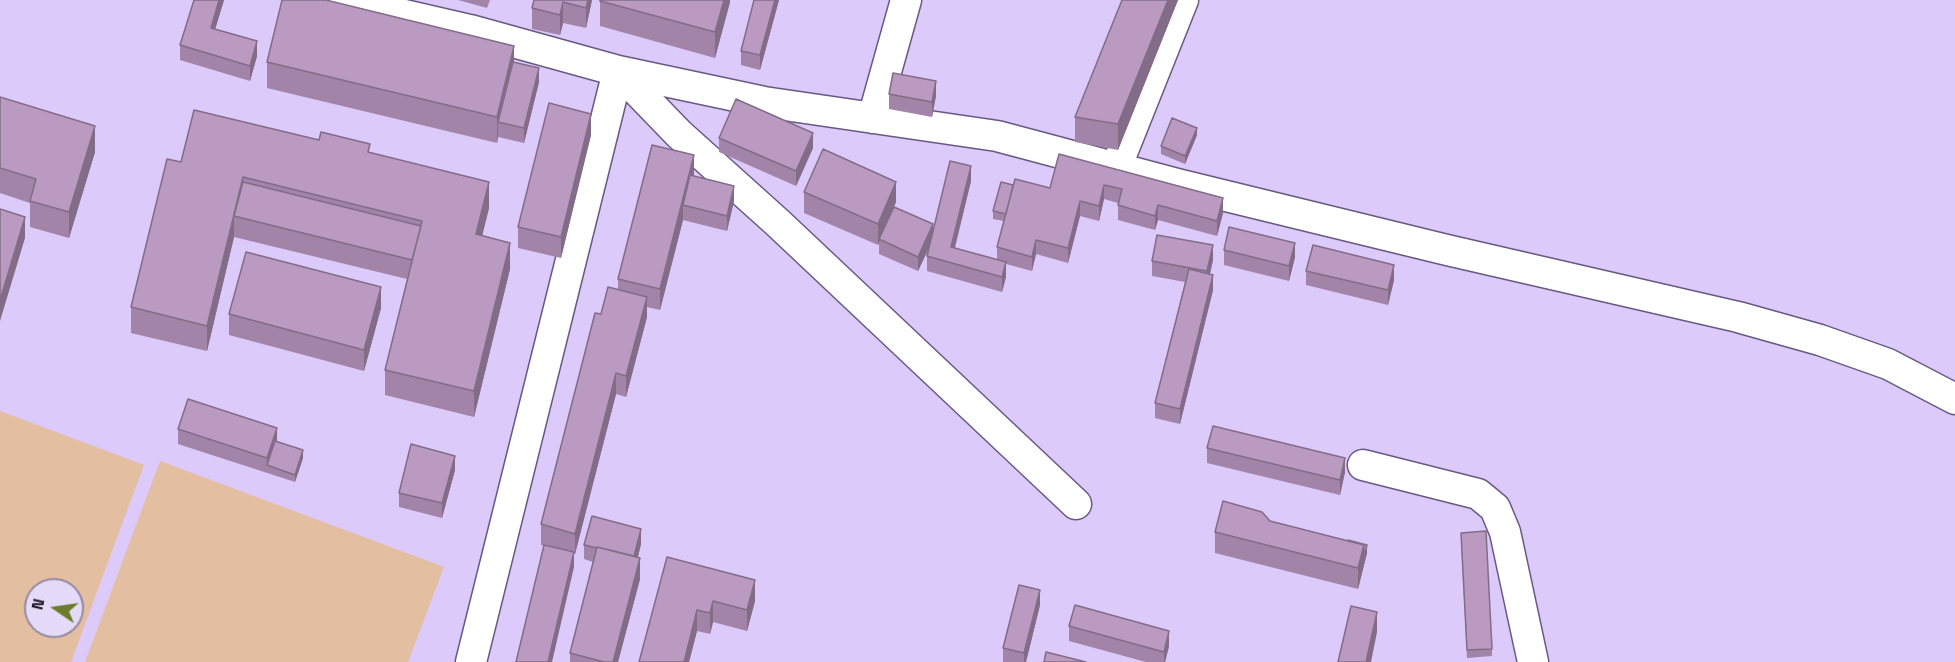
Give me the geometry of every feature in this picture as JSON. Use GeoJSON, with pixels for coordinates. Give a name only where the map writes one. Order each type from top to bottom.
{"type":"FeatureCollection","features":[{"type":"Feature","properties":{"kind":"street"},"geometry":{"type":"LineString","coordinates":[[339,0],[470,30],[618,71],[764,102],[997,136],[1447,250],[1738,317],[1820,340],[1888,364],[1955,399]]}},
{"type":"Feature","properties":{"kind":"street"},"geometry":{"type":"LineString","coordinates":[[873,118],[906,0]]}},
{"type":"Feature","properties":{"kind":"street"},"geometry":{"type":"LineString","coordinates":[[1116,168],[1183,0]]}},
{"type":"Feature","properties":{"kind":"street"},"geometry":{"type":"LineString","coordinates":[[618,71],[679,134],[787,231],[1076,504]]}},
{"type":"Feature","properties":{"kind":"street"},"geometry":{"type":"LineString","coordinates":[[471,662],[618,71]]}},
{"type":"Feature","properties":{"kind":"street"},"geometry":{"type":"LineString","coordinates":[[1363,465],[1478,494],[1495,508],[1505,532],[1533,662]]}},
{"type":"Feature","properties":{"kind":"shaded area"},"geometry":{"type":"Polygon","coordinates":[[[0,411],[144,465],[84,627],[84,578],[24,578],[24,638],[80,638],[71,662],[0,662],[0,411]]]}},
{"type":"Feature","properties":{"kind":"shaded area"},"geometry":{"type":"Polygon","coordinates":[[[160,461],[444,567],[408,662],[85,662],[160,461]]]}},
{"type":"Feature","properties":{"kind":"building"},"geometry":{"type":"Polygon","coordinates":[[[194,0],[219,0],[211,28],[257,41],[250,66],[180,45],[194,0]]]}},
{"type":"Feature","properties":{"kind":"building"},"geometry":{"type":"Polygon","coordinates":[[[282,0],[326,0],[514,46],[497,117],[267,62],[282,0]]]}},
{"type":"Feature","properties":{"kind":"building"},"geometry":{"type":"Polygon","coordinates":[[[534,0],[588,0],[586,8],[563,2],[560,15],[532,8],[534,0]]]}},
{"type":"Feature","properties":{"kind":"building"},"geometry":{"type":"Polygon","coordinates":[[[600,0],[724,0],[715,32],[600,0]]]}},
{"type":"Feature","properties":{"kind":"building"},"geometry":{"type":"Polygon","coordinates":[[[754,0],[775,0],[760,55],[741,51],[754,0]]]}},
{"type":"Feature","properties":{"kind":"building"},"geometry":{"type":"Polygon","coordinates":[[[1122,0],[1168,0],[1118,124],[1075,117],[1122,0]]]}},
{"type":"Feature","properties":{"kind":"building"},"geometry":{"type":"Polygon","coordinates":[[[513,62],[539,68],[524,128],[498,122],[513,62]]]}},
{"type":"Feature","properties":{"kind":"building"},"geometry":{"type":"Polygon","coordinates":[[[893,73],[936,81],[932,102],[889,94],[893,73]]]}},
{"type":"Feature","properties":{"kind":"building"},"geometry":{"type":"Polygon","coordinates":[[[0,97],[95,126],[69,212],[30,201],[36,179],[0,168],[0,97]]]}},
{"type":"Feature","properties":{"kind":"building"},"geometry":{"type":"Polygon","coordinates":[[[736,99],[813,133],[796,171],[719,138],[736,99]]]}},
{"type":"Feature","properties":{"kind":"building"},"geometry":{"type":"Polygon","coordinates":[[[549,103],[591,114],[561,237],[518,227],[549,103]]]}},
{"type":"Feature","properties":{"kind":"building"},"geometry":{"type":"Polygon","coordinates":[[[194,110],[319,140],[321,132],[370,144],[368,152],[489,182],[476,234],[510,243],[474,391],[385,370],[422,221],[243,177],[207,326],[131,307],[167,159],[181,162],[194,110]]]}},
{"type":"Feature","properties":{"kind":"building"},"geometry":{"type":"Polygon","coordinates":[[[1172,118],[1197,128],[1185,156],[1161,146],[1172,118]]]}},
{"type":"Feature","properties":{"kind":"building"},"geometry":{"type":"Polygon","coordinates":[[[652,145],[694,155],[660,289],[618,279],[652,145]]]}},
{"type":"Feature","properties":{"kind":"building"},"geometry":{"type":"Polygon","coordinates":[[[823,149],[896,182],[878,224],[804,192],[823,149]]]}},
{"type":"Feature","properties":{"kind":"building"},"geometry":{"type":"Polygon","coordinates":[[[1059,154],[1223,198],[1217,221],[1158,205],[1155,216],[1118,205],[1122,189],[1104,185],[1099,206],[1080,201],[1068,248],[1036,240],[1032,257],[997,247],[1015,179],[1050,188],[1059,154]]]}},
{"type":"Feature","properties":{"kind":"building"},"geometry":{"type":"Polygon","coordinates":[[[950,161],[971,166],[951,247],[1006,262],[1002,277],[927,256],[950,161]]]}},
{"type":"Feature","properties":{"kind":"building"},"geometry":{"type":"Polygon","coordinates":[[[690,175],[734,186],[727,216],[683,205],[690,175]]]}},
{"type":"Feature","properties":{"kind":"building"},"geometry":{"type":"Polygon","coordinates":[[[243,182],[421,226],[412,260],[234,216],[243,182]]]}},
{"type":"Feature","properties":{"kind":"building"},"geometry":{"type":"Polygon","coordinates":[[[1001,182],[1013,185],[1006,214],[993,211],[1001,182]]]}},
{"type":"Feature","properties":{"kind":"building"},"geometry":{"type":"Polygon","coordinates":[[[894,207],[933,224],[918,257],[879,239],[894,207]]]}},
{"type":"Feature","properties":{"kind":"building"},"geometry":{"type":"Polygon","coordinates":[[[0,209],[25,217],[0,300],[0,209]]]}},
{"type":"Feature","properties":{"kind":"building"},"geometry":{"type":"Polygon","coordinates":[[[1229,227],[1295,243],[1289,266],[1224,250],[1229,227]]]}},
{"type":"Feature","properties":{"kind":"building"},"geometry":{"type":"Polygon","coordinates":[[[1157,235],[1213,245],[1207,271],[1152,261],[1157,235]]]}},
{"type":"Feature","properties":{"kind":"building"},"geometry":{"type":"Polygon","coordinates":[[[1313,245],[1394,265],[1388,290],[1306,271],[1313,245]]]}},
{"type":"Feature","properties":{"kind":"building"},"geometry":{"type":"Polygon","coordinates":[[[246,252],[381,287],[364,350],[229,314],[246,252]]]}},
{"type":"Feature","properties":{"kind":"building"},"geometry":{"type":"Polygon","coordinates":[[[1189,269],[1213,275],[1180,409],[1155,403],[1189,269]]]}},
{"type":"Feature","properties":{"kind":"building"},"geometry":{"type":"Polygon","coordinates":[[[608,287],[647,297],[626,376],[616,373],[575,534],[541,524],[595,313],[601,314],[608,287]]]}},
{"type":"Feature","properties":{"kind":"building"},"geometry":{"type":"Polygon","coordinates":[[[188,399],[277,428],[267,458],[178,429],[188,399]]]}},
{"type":"Feature","properties":{"kind":"building"},"geometry":{"type":"Polygon","coordinates":[[[1213,426],[1345,458],[1340,480],[1207,448],[1213,426]]]}},
{"type":"Feature","properties":{"kind":"building"},"geometry":{"type":"Polygon","coordinates":[[[275,441],[303,450],[295,475],[267,465],[275,441]]]}},
{"type":"Feature","properties":{"kind":"building"},"geometry":{"type":"Polygon","coordinates":[[[411,444],[455,456],[442,503],[399,493],[411,444]]]}},
{"type":"Feature","properties":{"kind":"building"},"geometry":{"type":"Polygon","coordinates":[[[1223,501],[1262,512],[1270,521],[1364,545],[1358,568],[1215,532],[1223,501]]]}},
{"type":"Feature","properties":{"kind":"building"},"geometry":{"type":"Polygon","coordinates":[[[592,516],[641,529],[634,556],[584,545],[592,516]]]}},
{"type":"Feature","properties":{"kind":"building"},"geometry":{"type":"Polygon","coordinates":[[[1486,531],[1492,649],[1467,650],[1461,533],[1486,531]]]}},
{"type":"Feature","properties":{"kind":"building"},"geometry":{"type":"Polygon","coordinates":[[[1348,540],[1367,545],[1364,558],[1364,545],[1348,540]]]}},
{"type":"Feature","properties":{"kind":"building"},"geometry":{"type":"Polygon","coordinates":[[[544,545],[574,552],[548,662],[516,662],[544,545]]]}},
{"type":"Feature","properties":{"kind":"building"},"geometry":{"type":"Polygon","coordinates":[[[597,547],[640,558],[613,662],[604,662],[570,653],[597,547]]]}},
{"type":"Feature","properties":{"kind":"building"},"geometry":{"type":"Polygon","coordinates":[[[667,557],[755,580],[747,610],[713,601],[710,613],[697,610],[684,662],[639,662],[667,557]]]}},
{"type":"Feature","properties":{"kind":"building"},"geometry":{"type":"Polygon","coordinates":[[[1019,585],[1040,590],[1024,653],[1003,648],[1019,585]]]}},
{"type":"Feature","properties":{"kind":"building"},"geometry":{"type":"Polygon","coordinates":[[[1075,605],[1169,631],[1164,652],[1069,626],[1075,605]]]}},
{"type":"Feature","properties":{"kind":"building"},"geometry":{"type":"Polygon","coordinates":[[[1351,606],[1377,612],[1366,662],[1338,662],[1351,606]]]}},
{"type":"Feature","properties":{"kind":"building"},"geometry":{"type":"Polygon","coordinates":[[[1046,652],[1086,662],[1044,662],[1046,652]]]}}]}
